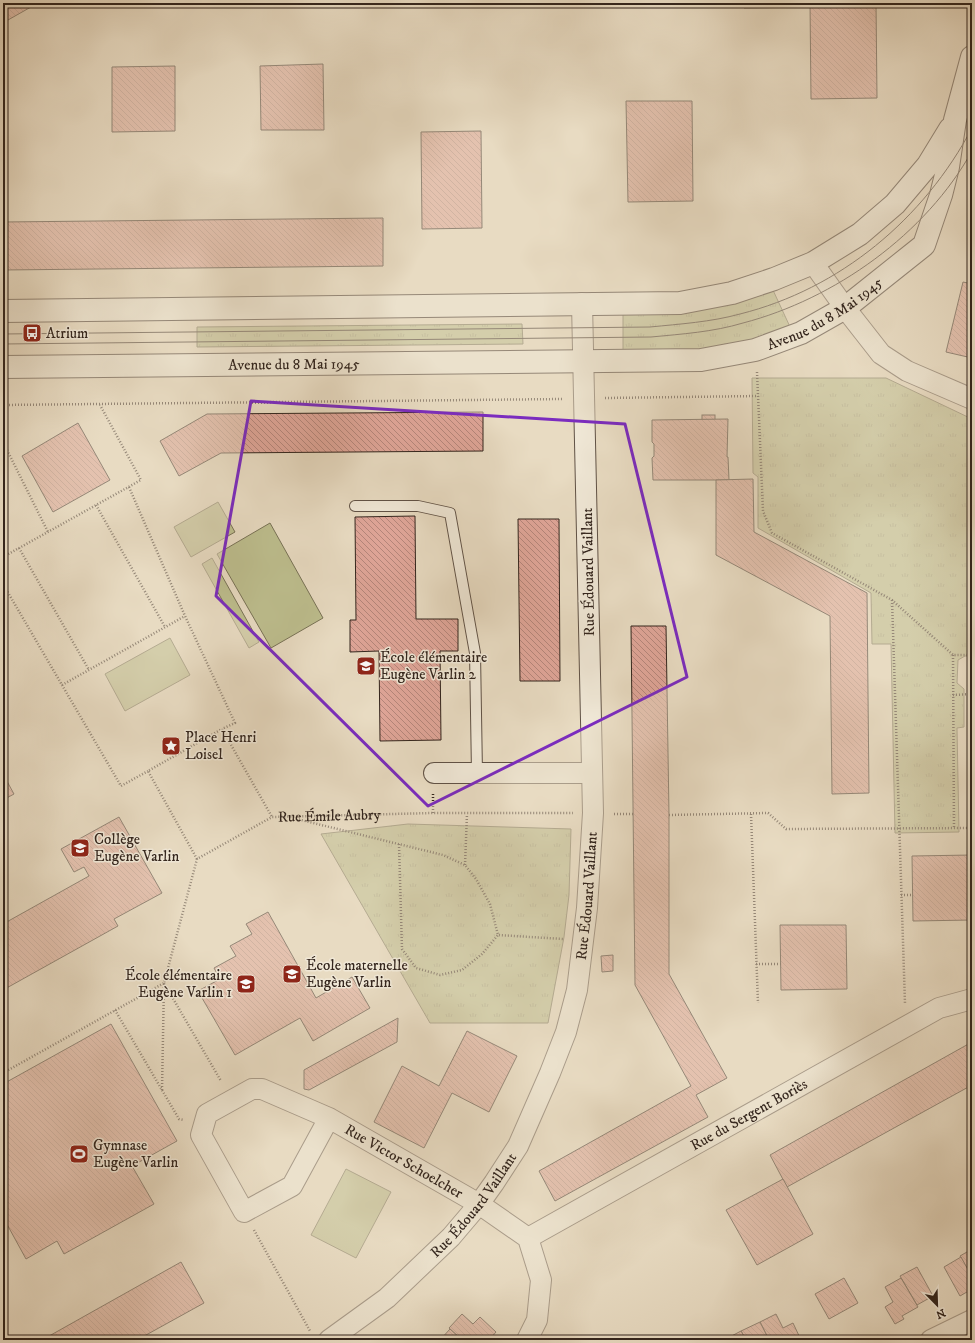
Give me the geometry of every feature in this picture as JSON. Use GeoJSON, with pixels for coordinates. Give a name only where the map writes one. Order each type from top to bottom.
{"type":"FeatureCollection","features":[{"type":"Feature","properties":{"kind":"street","name":"Avenue du 8 Mai 1945"},"geometry":{"type":"LineString","coordinates":[[3,367],[584,360],[616,362],[701,360],[755,350],[801,334],[845,308],[924,245],[941,195],[948,167],[955,120],[972,57]]}},
{"type":"Feature","properties":{"kind":"street","name":"Avenue du 8 Mai 1945"},"geometry":{"type":"LineString","coordinates":[[3,311],[680,303],[732,293],[774,279],[813,263],[860,234],[895,204],[928,165],[955,120]]}},
{"type":"Feature","properties":{"kind":"street"},"geometry":{"type":"LineString","coordinates":[[813,263],[845,308],[881,354],[907,371],[972,399]]}},
{"type":"Feature","properties":{"kind":"street"},"geometry":{"type":"LineString","coordinates":[[582,303],[584,360]]}},
{"type":"Feature","properties":{"kind":"street","name":"Rue Édouard Vaillant"},"geometry":{"type":"LineString","coordinates":[[320,1337],[387,1298],[451,1237],[479,1204],[518,1146],[566,1032],[577,990],[587,908],[593,813],[584,360]]}},
{"type":"Feature","properties":{"kind":"street"},"geometry":{"type":"LineString","coordinates":[[434,773],[592,773]]}},
{"type":"Feature","properties":{"kind":"street","name":"Rue du Sergent Boriès"},"geometry":{"type":"LineString","coordinates":[[528,1238],[939,1008],[972,999]]}},
{"type":"Feature","properties":{"kind":"street","name":"Rue Victor Schoelcher"},"geometry":{"type":"LineString","coordinates":[[204,1125],[207,1114],[252,1089],[262,1089],[329,1118],[479,1204],[528,1238]]}},
{"type":"Feature","properties":{"kind":"street","name":"Rue Victor Schoelcher"},"geometry":{"type":"LineString","coordinates":[[244,1212],[292,1186],[329,1118]]}},
{"type":"Feature","properties":{"kind":"street"},"geometry":{"type":"LineString","coordinates":[[204,1125],[201,1135],[244,1212]]}},
{"type":"Feature","properties":{"kind":"street"},"geometry":{"type":"LineString","coordinates":[[526,1340],[537,1320],[541,1280],[528,1238]]}},
{"type":"Feature","properties":{"kind":"street"},"geometry":{"type":"LineString","coordinates":[[931,1340],[972,1320]]}},
{"type":"Feature","properties":{"kind":"lane"},"geometry":{"type":"LineString","coordinates":[[355,506],[418,506],[450,513],[475,653],[476,773]]}},
{"type":"Feature","properties":{"kind":"path"},"geometry":{"type":"LineString","coordinates":[[755,350],[763,511],[772,533],[892,600],[953,655],[972,654]]}},
{"type":"Feature","properties":{"kind":"path"},"geometry":{"type":"LineString","coordinates":[[3,405],[758,396]]}},
{"type":"Feature","properties":{"kind":"path"},"geometry":{"type":"LineString","coordinates":[[3,557],[141,480],[100,404]]}},
{"type":"Feature","properties":{"kind":"path"},"geometry":{"type":"LineString","coordinates":[[3,442],[48,532]]}},
{"type":"Feature","properties":{"kind":"path"},"geometry":{"type":"LineString","coordinates":[[3,584],[121,786],[235,723],[185,616],[129,487]]}},
{"type":"Feature","properties":{"kind":"path"},"geometry":{"type":"LineString","coordinates":[[96,505],[165,627]]}},
{"type":"Feature","properties":{"kind":"path"},"geometry":{"type":"LineString","coordinates":[[19,548],[89,670]]}},
{"type":"Feature","properties":{"kind":"path"},"geometry":{"type":"LineString","coordinates":[[892,600],[906,1026]]}},
{"type":"Feature","properties":{"kind":"path"},"geometry":{"type":"LineString","coordinates":[[62,685],[185,616]]}},
{"type":"Feature","properties":{"kind":"path"},"geometry":{"type":"LineString","coordinates":[[953,655],[954,828]]}},
{"type":"Feature","properties":{"kind":"path"},"geometry":{"type":"LineString","coordinates":[[953,695],[972,694]]}},
{"type":"Feature","properties":{"kind":"path"},"geometry":{"type":"LineString","coordinates":[[222,729],[272,817]]}},
{"type":"Feature","properties":{"kind":"path"},"geometry":{"type":"LineString","coordinates":[[148,771],[197,859],[164,983],[162,1090]]}},
{"type":"Feature","properties":{"kind":"path","name":"Rue Émile Aubry"},"geometry":{"type":"LineString","coordinates":[[197,859],[272,817],[433,813],[593,813]]}},
{"type":"Feature","properties":{"kind":"path"},"geometry":{"type":"LineString","coordinates":[[669,815],[768,813],[786,829],[972,828]]}},
{"type":"Feature","properties":{"kind":"path"},"geometry":{"type":"LineString","coordinates":[[465,865],[466,814]]}},
{"type":"Feature","properties":{"kind":"path"},"geometry":{"type":"LineString","coordinates":[[751,814],[758,1003]]}},
{"type":"Feature","properties":{"kind":"path"},"geometry":{"type":"LineString","coordinates":[[289,817],[443,855],[465,865],[476,879],[490,904],[498,935]]}},
{"type":"Feature","properties":{"kind":"path"},"geometry":{"type":"LineString","coordinates":[[399,844],[402,949],[416,968],[440,975],[462,970],[482,954],[498,935]]}},
{"type":"Feature","properties":{"kind":"path"},"geometry":{"type":"LineString","coordinates":[[901,896],[913,895]]}},
{"type":"Feature","properties":{"kind":"path"},"geometry":{"type":"LineString","coordinates":[[498,935],[583,940]]}},
{"type":"Feature","properties":{"kind":"path"},"geometry":{"type":"LineString","coordinates":[[756,964],[781,964]]}},
{"type":"Feature","properties":{"kind":"path"},"geometry":{"type":"LineString","coordinates":[[3,1073],[164,983]]}},
{"type":"Feature","properties":{"kind":"path"},"geometry":{"type":"LineString","coordinates":[[164,983],[232,1101]]}},
{"type":"Feature","properties":{"kind":"path"},"geometry":{"type":"LineString","coordinates":[[115,1010],[179,1119],[204,1125]]}},
{"type":"Feature","properties":{"kind":"path"},"geometry":{"type":"LineString","coordinates":[[244,1212],[320,1337]]}},
{"type":"Feature","properties":{"kind":"path"},"geometry":{"type":"LineString","coordinates":[[873,1340],[877,1336],[894,1340]]}},
{"type":"Feature","properties":{"kind":"highlighted area"},"geometry":{"type":"Polygon","coordinates":[[[251,401],[625,424],[687,677],[428,806],[216,596],[251,401]]]}},
{"type":"Feature","properties":{"kind":"green space"},"geometry":{"type":"Polygon","coordinates":[[[772,288],[791,329],[733,348],[623,354],[623,311],[772,288]]]}},
{"type":"Feature","properties":{"kind":"green space"},"geometry":{"type":"Polygon","coordinates":[[[522,324],[523,344],[197,347],[197,327],[522,324]]]}},
{"type":"Feature","properties":{"kind":"green space"},"geometry":{"type":"Polygon","coordinates":[[[752,378],[886,378],[972,419],[972,656],[965,656],[958,660],[957,683],[964,689],[964,727],[957,728],[959,832],[895,833],[891,644],[872,644],[871,593],[758,528],[758,477],[753,473],[752,378]]]}},
{"type":"Feature","properties":{"kind":"green space"},"geometry":{"type":"Polygon","coordinates":[[[218,502],[235,532],[191,557],[174,527],[218,502]]]}},
{"type":"Feature","properties":{"kind":"green space"},"geometry":{"type":"Polygon","coordinates":[[[270,523],[323,618],[271,648],[217,554],[270,523]]]}},
{"type":"Feature","properties":{"kind":"green space"},"geometry":{"type":"Polygon","coordinates":[[[212,558],[259,642],[249,648],[202,564],[212,558]]]}},
{"type":"Feature","properties":{"kind":"green space"},"geometry":{"type":"Polygon","coordinates":[[[170,638],[190,675],[125,711],[105,674],[170,638]]]}},
{"type":"Feature","properties":{"kind":"green space"},"geometry":{"type":"Polygon","coordinates":[[[408,824],[571,829],[569,895],[564,937],[548,1023],[430,1023],[321,834],[408,824]]]}},
{"type":"Feature","properties":{"kind":"green space"},"geometry":{"type":"Polygon","coordinates":[[[346,1169],[391,1192],[356,1258],[311,1235],[346,1169]]]}},
{"type":"Feature","properties":{"kind":"building"},"geometry":{"type":"Polygon","coordinates":[[[3,3],[38,3],[8,20],[3,11],[3,3]]]}},
{"type":"Feature","properties":{"kind":"building"},"geometry":{"type":"Polygon","coordinates":[[[744,3],[810,3],[810,7],[744,8],[744,3]]]}},
{"type":"Feature","properties":{"kind":"building"},"geometry":{"type":"Polygon","coordinates":[[[810,3],[876,3],[877,98],[811,99],[810,3]]]}},
{"type":"Feature","properties":{"kind":"building"},"geometry":{"type":"Polygon","coordinates":[[[323,64],[324,130],[261,130],[260,66],[323,64]]]}},
{"type":"Feature","properties":{"kind":"building"},"geometry":{"type":"Polygon","coordinates":[[[175,66],[175,131],[112,132],[112,67],[175,66]]]}},
{"type":"Feature","properties":{"kind":"building"},"geometry":{"type":"Polygon","coordinates":[[[626,101],[692,101],[693,201],[628,202],[626,101]]]}},
{"type":"Feature","properties":{"kind":"building"},"geometry":{"type":"Polygon","coordinates":[[[481,131],[482,228],[422,229],[421,132],[481,131]]]}},
{"type":"Feature","properties":{"kind":"building"},"geometry":{"type":"Polygon","coordinates":[[[383,218],[383,266],[3,270],[3,222],[383,218]]]}},
{"type":"Feature","properties":{"kind":"building"},"geometry":{"type":"Polygon","coordinates":[[[963,282],[972,284],[972,358],[946,352],[963,282]]]}},
{"type":"Feature","properties":{"kind":"building"},"geometry":{"type":"Polygon","coordinates":[[[483,412],[483,451],[221,453],[179,476],[160,441],[207,414],[483,412]]]}},
{"type":"Feature","properties":{"kind":"building"},"geometry":{"type":"Polygon","coordinates":[[[702,415],[715,415],[715,420],[702,420],[702,415]]]}},
{"type":"Feature","properties":{"kind":"building"},"geometry":{"type":"Polygon","coordinates":[[[728,419],[727,457],[729,480],[653,480],[652,458],[654,456],[654,444],[652,442],[652,420],[728,419]]]}},
{"type":"Feature","properties":{"kind":"building"},"geometry":{"type":"Polygon","coordinates":[[[78,423],[110,480],[53,512],[22,456],[78,423]]]}},
{"type":"Feature","properties":{"kind":"building"},"geometry":{"type":"Polygon","coordinates":[[[753,479],[754,532],[867,593],[869,793],[832,794],[830,616],[716,555],[716,480],[753,479]]]}},
{"type":"Feature","properties":{"kind":"building"},"geometry":{"type":"Polygon","coordinates":[[[415,516],[416,619],[458,619],[458,651],[440,651],[441,740],[380,741],[379,651],[350,652],[350,620],[356,620],[355,517],[415,516]]]}},
{"type":"Feature","properties":{"kind":"building"},"geometry":{"type":"Polygon","coordinates":[[[518,519],[559,519],[560,681],[520,681],[518,519]]]}},
{"type":"Feature","properties":{"kind":"building"},"geometry":{"type":"Polygon","coordinates":[[[631,626],[666,626],[669,815],[669,974],[727,1078],[696,1095],[708,1117],[555,1201],[539,1171],[691,1086],[635,985],[631,626]]]}},
{"type":"Feature","properties":{"kind":"building"},"geometry":{"type":"Polygon","coordinates":[[[3,774],[14,794],[3,800],[3,774]]]}},
{"type":"Feature","properties":{"kind":"building"},"geometry":{"type":"Polygon","coordinates":[[[119,817],[162,893],[114,919],[118,926],[3,990],[3,924],[89,876],[84,867],[74,872],[61,849],[119,817]]]}},
{"type":"Feature","properties":{"kind":"building"},"geometry":{"type":"Polygon","coordinates":[[[972,855],[972,920],[913,921],[912,856],[972,855]]]}},
{"type":"Feature","properties":{"kind":"building"},"geometry":{"type":"Polygon","coordinates":[[[268,912],[316,998],[352,977],[370,1008],[313,1041],[300,1018],[235,1055],[198,991],[220,979],[214,968],[236,956],[230,946],[252,934],[246,924],[268,912]]]}},
{"type":"Feature","properties":{"kind":"building"},"geometry":{"type":"Polygon","coordinates":[[[780,925],[846,925],[847,989],[781,990],[780,925]]]}},
{"type":"Feature","properties":{"kind":"building"},"geometry":{"type":"Polygon","coordinates":[[[613,955],[613,971],[602,972],[601,956],[613,955]]]}},
{"type":"Feature","properties":{"kind":"building"},"geometry":{"type":"Polygon","coordinates":[[[398,1018],[397,1042],[309,1090],[304,1089],[304,1070],[398,1018]]]}},
{"type":"Feature","properties":{"kind":"building","name":"Gymnase Eugène Varlin"},"geometry":{"type":"Polygon","coordinates":[[[111,1024],[177,1141],[132,1166],[154,1204],[64,1254],[57,1241],[26,1259],[3,1217],[3,1084],[111,1024]]]}},
{"type":"Feature","properties":{"kind":"building"},"geometry":{"type":"Polygon","coordinates":[[[467,1031],[517,1056],[489,1112],[452,1093],[424,1148],[374,1122],[402,1066],[439,1086],[467,1031]]]}},
{"type":"Feature","properties":{"kind":"building"},"geometry":{"type":"Polygon","coordinates":[[[972,1042],[972,1085],[787,1187],[770,1155],[972,1042]]]}},
{"type":"Feature","properties":{"kind":"building"},"geometry":{"type":"Polygon","coordinates":[[[783,1179],[813,1234],[757,1265],[726,1210],[783,1179]]]}},
{"type":"Feature","properties":{"kind":"building"},"geometry":{"type":"Polygon","coordinates":[[[972,1249],[972,1277],[960,1256],[972,1249]]]}},
{"type":"Feature","properties":{"kind":"building"},"geometry":{"type":"Polygon","coordinates":[[[961,1257],[972,1277],[972,1289],[960,1296],[944,1267],[961,1257]]]}},
{"type":"Feature","properties":{"kind":"building"},"geometry":{"type":"Polygon","coordinates":[[[181,1262],[204,1303],[137,1340],[42,1340],[181,1262]]]}},
{"type":"Feature","properties":{"kind":"building"},"geometry":{"type":"Polygon","coordinates":[[[917,1267],[933,1296],[917,1305],[900,1276],[917,1267]]]}},
{"type":"Feature","properties":{"kind":"building"},"geometry":{"type":"Polygon","coordinates":[[[844,1278],[858,1303],[829,1319],[815,1294],[844,1278]]]}},
{"type":"Feature","properties":{"kind":"building"},"geometry":{"type":"Polygon","coordinates":[[[901,1278],[918,1307],[902,1316],[904,1319],[895,1324],[885,1307],[893,1302],[885,1287],[901,1278]]]}},
{"type":"Feature","properties":{"kind":"building"},"geometry":{"type":"Polygon","coordinates":[[[462,1314],[473,1324],[480,1317],[496,1332],[489,1340],[486,1337],[484,1340],[462,1340],[449,1328],[462,1314]]]}},
{"type":"Feature","properties":{"kind":"building"},"geometry":{"type":"Polygon","coordinates":[[[776,1314],[783,1328],[793,1323],[801,1340],[769,1340],[760,1322],[776,1314]]]}},
{"type":"Feature","properties":{"kind":"building"},"geometry":{"type":"Polygon","coordinates":[[[760,1322],[769,1340],[746,1340],[741,1331],[760,1322]]]}},
{"type":"Feature","properties":{"kind":"building"},"geometry":{"type":"Polygon","coordinates":[[[450,1329],[462,1340],[440,1340],[450,1329]]]}},
{"type":"Feature","properties":{"kind":"building"},"geometry":{"type":"Polygon","coordinates":[[[741,1331],[746,1340],[724,1340],[741,1331]]]}},
{"type":"Feature","properties":{"kind":"tram line"},"geometry":{"type":"LineString","coordinates":[[3,334],[650,327],[729,317],[777,303],[812,287],[845,268],[876,246],[904,220],[930,192],[952,161],[972,128]]}},
{"type":"Feature","properties":{"kind":"tram line"},"geometry":{"type":"LineString","coordinates":[[3,344],[651,337],[720,329],[777,312],[811,298],[844,280],[875,259],[904,236],[930,210],[953,181],[972,151]]}},
{"type":"Feature","properties":{"kind":"place","name":"Atrium"},"geometry":{"type":"Point","coordinates":[32,333]}},
{"type":"Feature","properties":{"kind":"place","name":"École élémentaire Eugène Varlin 2"},"geometry":{"type":"Point","coordinates":[366,666]}},
{"type":"Feature","properties":{"kind":"place","name":"Place Henri Loisel"},"geometry":{"type":"Point","coordinates":[171,746]}},
{"type":"Feature","properties":{"kind":"place","name":"Collège Eugène Varlin"},"geometry":{"type":"Point","coordinates":[80,848]}},
{"type":"Feature","properties":{"kind":"place","name":"École maternelle Eugène Varlin"},"geometry":{"type":"Point","coordinates":[292,974]}},
{"type":"Feature","properties":{"kind":"place","name":"École élémentaire Eugène Varlin 1"},"geometry":{"type":"Point","coordinates":[246,984]}},
{"type":"Feature","properties":{"kind":"place","name":"Gymnase Eugène Varlin"},"geometry":{"type":"Point","coordinates":[79,1154]}}]}
